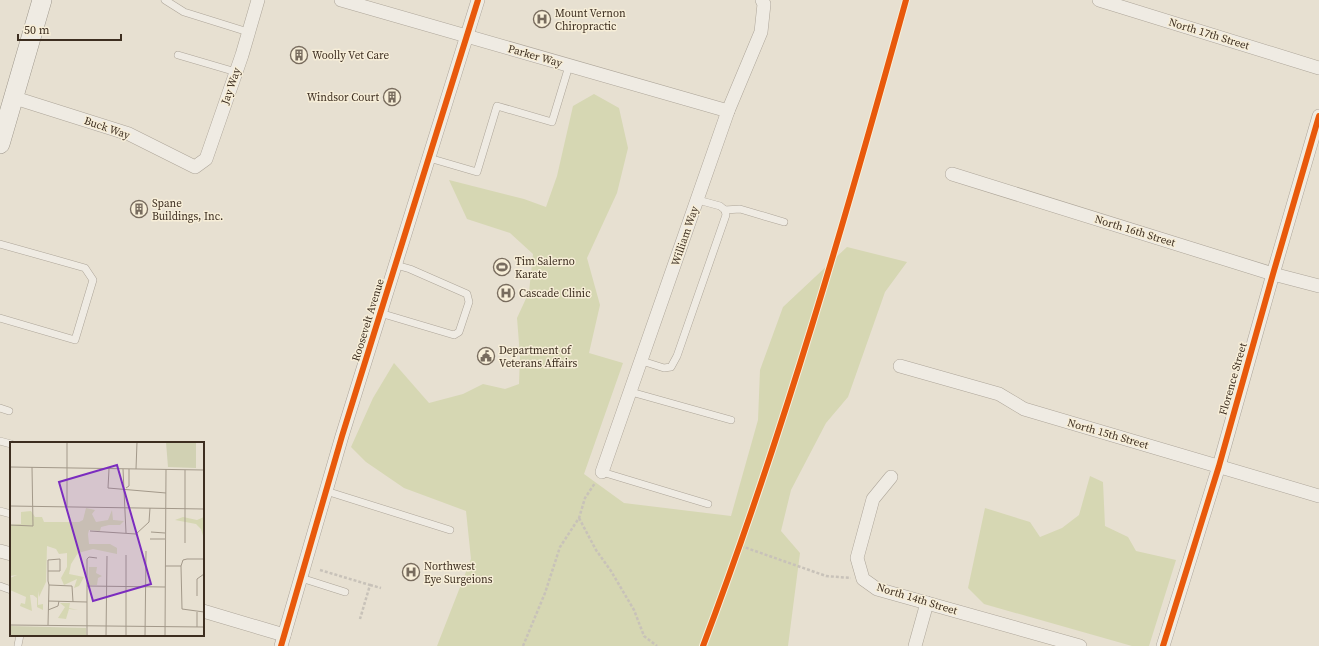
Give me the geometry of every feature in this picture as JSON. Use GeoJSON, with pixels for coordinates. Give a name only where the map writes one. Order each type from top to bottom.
{"type":"FeatureCollection","features":[{"type":"Feature","properties":{"kind":"main road"},"geometry":{"type":"LineString","coordinates":[[0,142],[15,98],[41,0]]}},
{"type":"Feature","properties":{"kind":"street","name":"Jay Way"},"geometry":{"type":"LineString","coordinates":[[194,167],[206,159],[236,72],[258,0]]}},
{"type":"Feature","properties":{"kind":"street","name":"Parker Way"},"geometry":{"type":"LineString","coordinates":[[341,0],[728,111]]}},
{"type":"Feature","properties":{"kind":"street","name":"Roosevelt Avenue"},"geometry":{"type":"LineString","coordinates":[[282,641],[380,313],[478,0]]}},
{"type":"Feature","properties":{"kind":"street","name":"William Way"},"geometry":{"type":"LineString","coordinates":[[602,472],[728,111],[761,32],[764,4],[762,0]]}},
{"type":"Feature","properties":{"kind":"street","name":"North 17th Street"},"geometry":{"type":"LineString","coordinates":[[1099,0],[1319,68]]}},
{"type":"Feature","properties":{"kind":"street","name":"Buck Way"},"geometry":{"type":"LineString","coordinates":[[15,98],[129,134],[194,167]]}},
{"type":"Feature","properties":{"kind":"street","name":"Florence Street"},"geometry":{"type":"LineString","coordinates":[[1163,646],[1219,466],[1272,274],[1319,116]]}},
{"type":"Feature","properties":{"kind":"street","name":"North 16th Street"},"geometry":{"type":"LineString","coordinates":[[952,174],[1272,274],[1319,286]]}},
{"type":"Feature","properties":{"kind":"street","name":"North 15th Street"},"geometry":{"type":"LineString","coordinates":[[900,366],[999,394],[1024,409],[1319,496]]}},
{"type":"Feature","properties":{"kind":"street","name":"North 14th Street"},"geometry":{"type":"LineString","coordinates":[[891,477],[873,498],[857,558],[863,579],[877,589],[1080,646]]}},
{"type":"Feature","properties":{"kind":"street"},"geometry":{"type":"LineString","coordinates":[[0,551],[10,554]]}},
{"type":"Feature","properties":{"kind":"street"},"geometry":{"type":"LineString","coordinates":[[915,646],[927,603]]}},
{"type":"Feature","properties":{"kind":"street"},"geometry":{"type":"LineString","coordinates":[[204,611],[282,641]]}},
{"type":"Feature","properties":{"kind":"lane"},"geometry":{"type":"LineString","coordinates":[[165,0],[184,12],[248,32]]}},
{"type":"Feature","properties":{"kind":"lane"},"geometry":{"type":"LineString","coordinates":[[178,55],[236,72]]}},
{"type":"Feature","properties":{"kind":"lane"},"geometry":{"type":"LineString","coordinates":[[429,158],[477,172],[497,106],[552,122],[569,66]]}},
{"type":"Feature","properties":{"kind":"lane"},"geometry":{"type":"LineString","coordinates":[[698,200],[720,206],[725,210],[740,209],[784,222]]}},
{"type":"Feature","properties":{"kind":"lane"},"geometry":{"type":"LineString","coordinates":[[642,361],[664,368],[671,367],[674,363],[726,215],[725,210]]}},
{"type":"Feature","properties":{"kind":"lane"},"geometry":{"type":"LineString","coordinates":[[0,244],[85,268],[93,280],[75,340],[0,318]]}},
{"type":"Feature","properties":{"kind":"lane"},"geometry":{"type":"LineString","coordinates":[[380,313],[454,335],[459,332],[469,302],[467,294],[457,288],[396,265]]}},
{"type":"Feature","properties":{"kind":"lane"},"geometry":{"type":"LineString","coordinates":[[631,392],[731,420]]}},
{"type":"Feature","properties":{"kind":"lane"},"geometry":{"type":"LineString","coordinates":[[0,408],[9,411]]}},
{"type":"Feature","properties":{"kind":"lane"},"geometry":{"type":"LineString","coordinates":[[0,441],[10,444]]}},
{"type":"Feature","properties":{"kind":"lane"},"geometry":{"type":"LineString","coordinates":[[602,472],[708,504]]}},
{"type":"Feature","properties":{"kind":"lane"},"geometry":{"type":"LineString","coordinates":[[326,491],[450,530]]}},
{"type":"Feature","properties":{"kind":"lane"},"geometry":{"type":"LineString","coordinates":[[0,511],[10,514]]}},
{"type":"Feature","properties":{"kind":"lane"},"geometry":{"type":"LineString","coordinates":[[301,578],[345,592]]}},
{"type":"Feature","properties":{"kind":"lane"},"geometry":{"type":"LineString","coordinates":[[0,586],[10,590]]}},
{"type":"Feature","properties":{"kind":"lane"},"geometry":{"type":"LineString","coordinates":[[18,644],[20,636]]}},
{"type":"Feature","properties":{"kind":"path"},"geometry":{"type":"LineString","coordinates":[[704,646],[741,546],[844,218],[906,0]]}},
{"type":"Feature","properties":{"kind":"path"},"geometry":{"type":"LineString","coordinates":[[523,646],[545,593],[560,547],[579,518],[586,498],[602,472]]}},
{"type":"Feature","properties":{"kind":"path"},"geometry":{"type":"LineString","coordinates":[[579,518],[596,550],[611,571],[634,610],[644,636],[657,646]]}},
{"type":"Feature","properties":{"kind":"path"},"geometry":{"type":"LineString","coordinates":[[741,546],[826,576],[863,579]]}},
{"type":"Feature","properties":{"kind":"path"},"geometry":{"type":"LineString","coordinates":[[370,585],[381,588]]}},
{"type":"Feature","properties":{"kind":"green space"},"geometry":{"type":"Polygon","coordinates":[[[594,94],[619,108],[628,148],[617,193],[587,258],[600,305],[589,353],[623,363],[584,474],[624,503],[731,516],[758,420],[760,370],[783,307],[847,247],[907,262],[885,292],[848,397],[826,423],[791,490],[781,531],[800,553],[788,646],[437,646],[471,559],[466,511],[404,488],[366,462],[351,447],[373,398],[394,363],[429,403],[463,394],[483,384],[505,389],[519,384],[520,356],[517,318],[529,292],[533,254],[510,233],[467,219],[449,180],[524,199],[546,207],[557,176],[573,106],[594,94]]]}},
{"type":"Feature","properties":{"kind":"green space"},"geometry":{"type":"Polygon","coordinates":[[[1090,476],[1103,482],[1105,526],[1128,537],[1136,551],[1176,560],[1149,646],[1132,646],[984,604],[968,588],[985,508],[1030,522],[1040,537],[1062,528],[1079,515],[1090,476]]]}},
{"type":"Feature","properties":{"kind":"cycle path"},"geometry":{"type":"LineString","coordinates":[[281,646],[342,436],[478,0]]}},
{"type":"Feature","properties":{"kind":"cycle path"},"geometry":{"type":"LineString","coordinates":[[703,646],[732,567],[787,406],[860,163],[906,0]]}},
{"type":"Feature","properties":{"kind":"cycle path"},"geometry":{"type":"LineString","coordinates":[[1163,646],[1219,466],[1319,116]]}},
{"type":"Feature","properties":{"kind":"place","name":"Mount Vernon Chiropractic"},"geometry":{"type":"Point","coordinates":[542,19]}},
{"type":"Feature","properties":{"kind":"place","name":"Woolly Vet Care"},"geometry":{"type":"Point","coordinates":[299,55]}},
{"type":"Feature","properties":{"kind":"place","name":"Windsor Court"},"geometry":{"type":"Point","coordinates":[392,97]}},
{"type":"Feature","properties":{"kind":"place","name":"Spane Buildings, Inc."},"geometry":{"type":"Point","coordinates":[139,209]}},
{"type":"Feature","properties":{"kind":"place","name":"Tim Salerno Karate"},"geometry":{"type":"Point","coordinates":[502,267]}},
{"type":"Feature","properties":{"kind":"place","name":"Cascade Clinic"},"geometry":{"type":"Point","coordinates":[506,293]}},
{"type":"Feature","properties":{"kind":"place","name":"Department of Veterans Affairs"},"geometry":{"type":"Point","coordinates":[486,356]}},
{"type":"Feature","properties":{"kind":"place","name":"Northwest Eye Surgeions"},"geometry":{"type":"Point","coordinates":[411,572]}}]}
